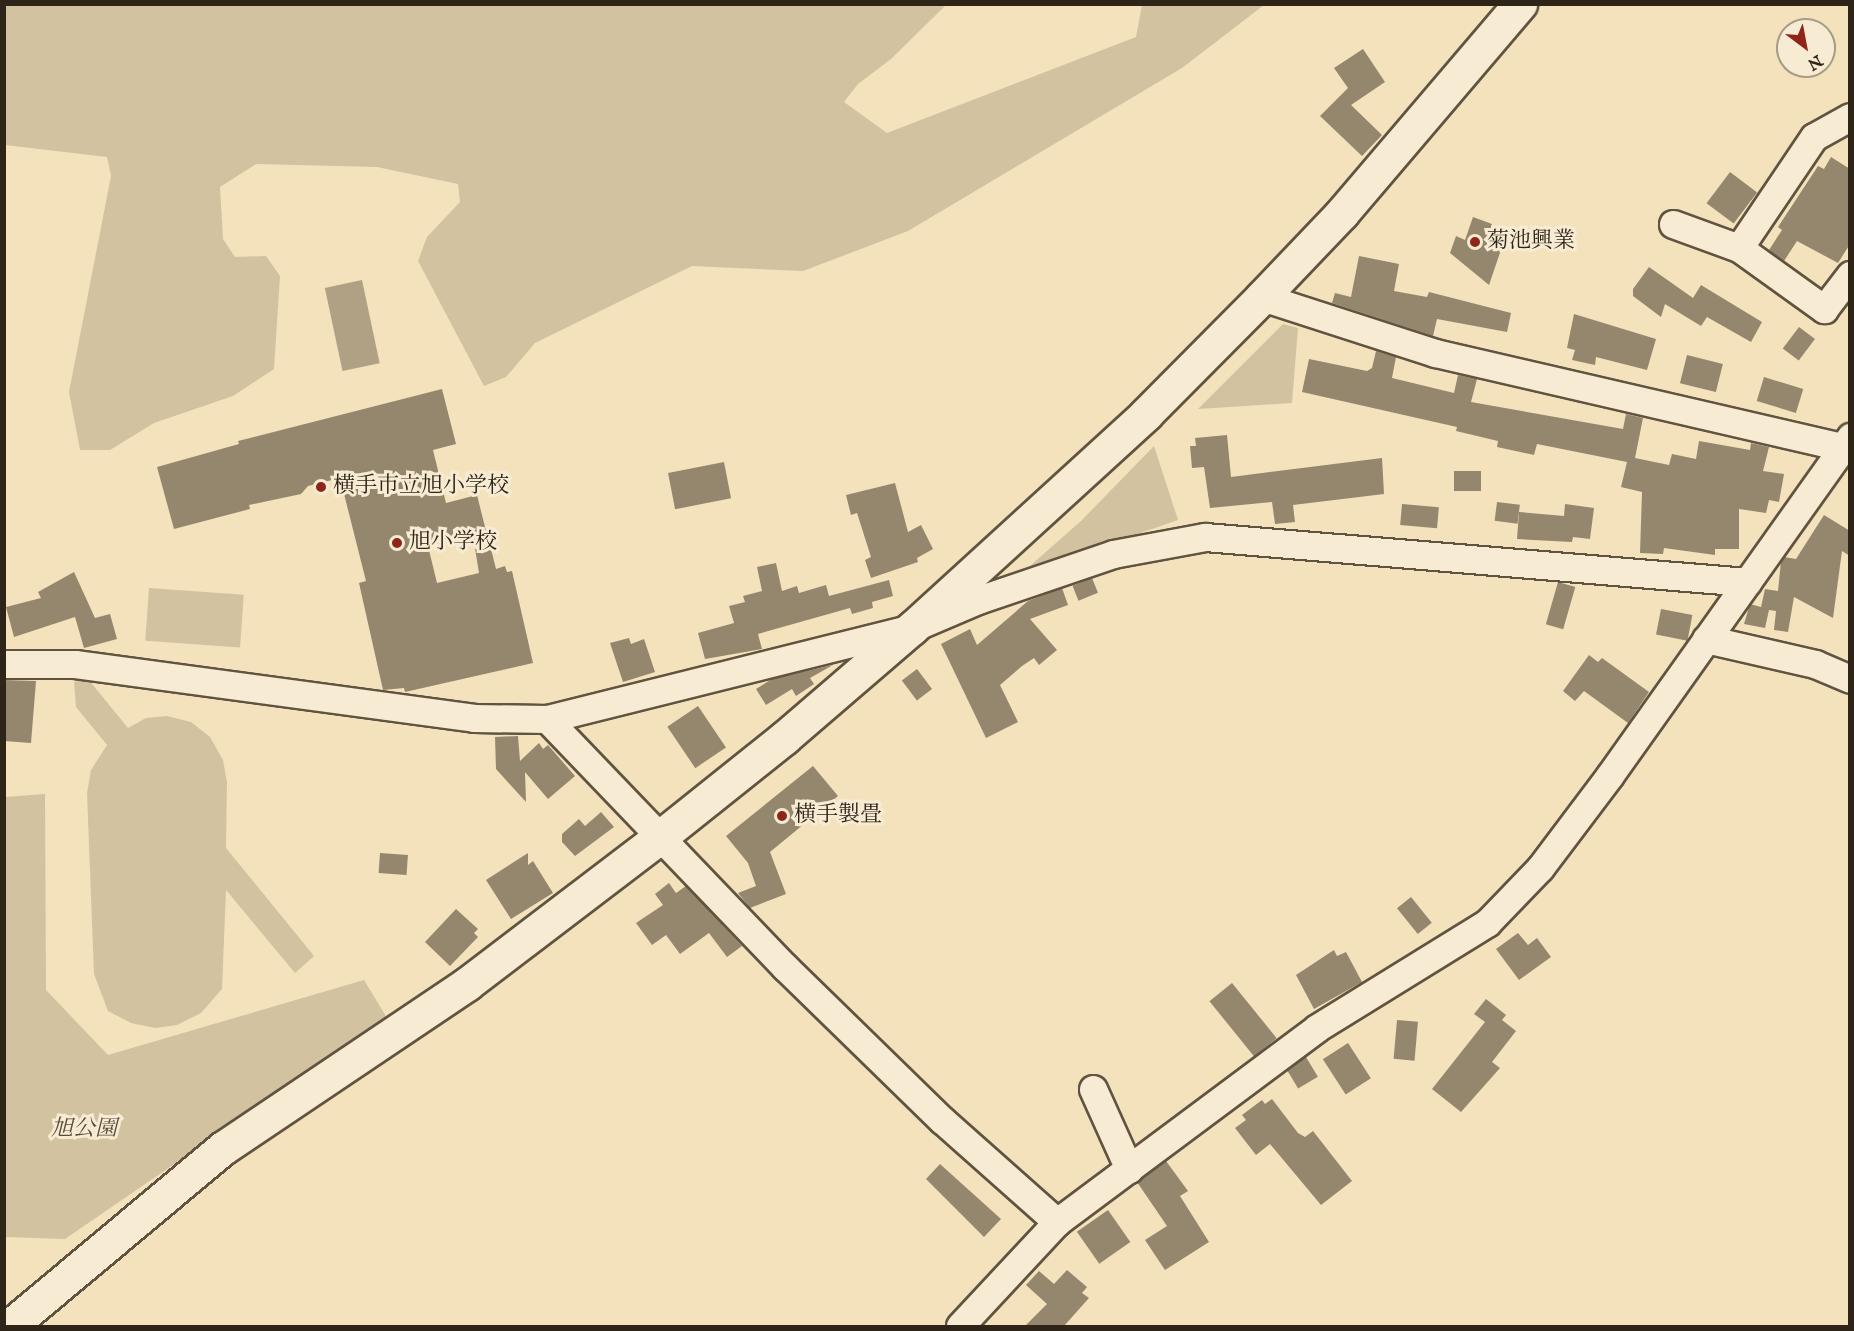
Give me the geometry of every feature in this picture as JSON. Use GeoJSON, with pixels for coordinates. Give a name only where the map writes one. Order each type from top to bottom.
{"type":"FeatureCollection","features":[{"type":"Feature","properties":{"kind":"street"},"geometry":{"type":"LineString","coordinates":[[10,1326],[223,1148],[467,984],[660,837],[784,738],[912,628],[1146,414],[1262,297],[1342,213],[1520,4]]}},
{"type":"Feature","properties":{"kind":"street"},"geometry":{"type":"LineString","coordinates":[[1739,248],[1814,137],[1850,117]]}},
{"type":"Feature","properties":{"kind":"street"},"geometry":{"type":"LineString","coordinates":[[1673,224],[1739,248],[1824,309],[1850,275]]}},
{"type":"Feature","properties":{"kind":"street"},"geometry":{"type":"LineString","coordinates":[[960,1326],[1057,1222],[1317,1028],[1487,923],[1547,858],[1846,442],[1435,353],[1262,297]]}},
{"type":"Feature","properties":{"kind":"street"},"geometry":{"type":"LineString","coordinates":[[4,664],[75,664],[474,718],[548,719],[912,628],[978,600],[1113,554],[1205,537],[1747,582]]}},
{"type":"Feature","properties":{"kind":"street"},"geometry":{"type":"LineString","coordinates":[[1706,639],[1815,664],[1850,679]]}},
{"type":"Feature","properties":{"kind":"street"},"geometry":{"type":"LineString","coordinates":[[548,719],[785,967],[942,1120],[1057,1222]]}},
{"type":"Feature","properties":{"kind":"street"},"geometry":{"type":"LineString","coordinates":[[1093,1089],[1129,1169]]}},
{"type":"Feature","properties":{"kind":"green space"},"geometry":{"type":"Polygon","coordinates":[[[4,5],[946,5],[891,59],[858,84],[844,102],[887,133],[1136,37],[1142,5],[1264,5],[1182,68],[908,231],[803,271],[692,266],[535,343],[506,377],[484,386],[418,261],[427,237],[460,202],[458,184],[377,167],[256,164],[220,187],[223,239],[235,257],[266,256],[280,276],[274,369],[233,396],[154,423],[110,450],[80,450],[69,392],[111,176],[107,157],[5,145],[4,5]]]}},
{"type":"Feature","properties":{"kind":"green space"},"geometry":{"type":"Polygon","coordinates":[[[1283,324],[1298,328],[1292,403],[1198,409],[1283,324]]]}},
{"type":"Feature","properties":{"kind":"green space"},"geometry":{"type":"Polygon","coordinates":[[[1154,446],[1178,520],[1021,574],[1082,520],[1154,446]]]}},
{"type":"Feature","properties":{"kind":"green space"},"geometry":{"type":"Polygon","coordinates":[[[149,588],[244,595],[240,647],[145,641],[149,588]]]}},
{"type":"Feature","properties":{"kind":"green space"},"geometry":{"type":"Polygon","coordinates":[[[88,679],[128,728],[146,718],[167,716],[191,722],[210,737],[223,760],[227,782],[226,848],[314,956],[295,973],[226,890],[222,989],[201,1013],[177,1025],[155,1028],[131,1023],[108,1011],[94,974],[87,793],[91,770],[107,745],[76,707],[74,682],[88,679]]]}},
{"type":"Feature","properties":{"kind":"green space","name":"旭公園"},"geometry":{"type":"Polygon","coordinates":[[[45,794],[46,990],[108,1055],[364,980],[387,1018],[65,1239],[4,1237],[5,797],[45,794]]]}},
{"type":"Feature","properties":{"kind":"shaded area"},"geometry":{"type":"Polygon","coordinates":[[[362,280],[380,363],[343,371],[325,288],[362,280]]]}},
{"type":"Feature","properties":{"kind":"building"},"geometry":{"type":"Polygon","coordinates":[[[1363,49],[1385,82],[1351,105],[1382,135],[1362,156],[1320,116],[1348,88],[1334,68],[1363,49]]]}},
{"type":"Feature","properties":{"kind":"building"},"geometry":{"type":"Polygon","coordinates":[[[1831,157],[1850,169],[1850,244],[1838,263],[1797,241],[1784,261],[1769,250],[1782,230],[1778,227],[1818,166],[1824,169],[1831,157]]]}},
{"type":"Feature","properties":{"kind":"building"},"geometry":{"type":"Polygon","coordinates":[[[1730,172],[1757,192],[1734,224],[1707,203],[1730,172]]]}},
{"type":"Feature","properties":{"kind":"building","name":"菊池興業"},"geometry":{"type":"Polygon","coordinates":[[[1473,217],[1492,224],[1487,239],[1503,244],[1489,285],[1450,253],[1456,236],[1465,240],[1473,217]]]}},
{"type":"Feature","properties":{"kind":"building"},"geometry":{"type":"Polygon","coordinates":[[[1359,256],[1399,264],[1394,291],[1427,297],[1429,292],[1511,313],[1507,332],[1437,319],[1433,336],[1332,303],[1335,293],[1351,297],[1359,256]]]}},
{"type":"Feature","properties":{"kind":"building"},"geometry":{"type":"Polygon","coordinates":[[[1649,267],[1693,298],[1701,285],[1762,322],[1751,342],[1707,317],[1701,326],[1665,304],[1661,317],[1633,296],[1633,289],[1649,267]]]}},
{"type":"Feature","properties":{"kind":"building"},"geometry":{"type":"Polygon","coordinates":[[[1574,314],[1656,339],[1647,370],[1596,357],[1595,365],[1572,360],[1575,350],[1567,348],[1574,314]]]}},
{"type":"Feature","properties":{"kind":"building"},"geometry":{"type":"Polygon","coordinates":[[[1799,327],[1815,339],[1799,361],[1783,349],[1799,327]]]}},
{"type":"Feature","properties":{"kind":"building"},"geometry":{"type":"Polygon","coordinates":[[[1376,351],[1396,357],[1392,378],[1454,393],[1458,375],[1477,379],[1471,402],[1623,429],[1626,414],[1643,418],[1635,458],[1669,465],[1672,454],[1696,459],[1699,441],[1750,450],[1751,443],[1769,447],[1763,471],[1784,474],[1779,502],[1769,500],[1766,513],[1739,509],[1739,549],[1715,549],[1715,555],[1664,548],[1663,554],[1640,553],[1642,492],[1621,487],[1627,462],[1537,444],[1534,455],[1497,447],[1498,441],[1456,431],[1457,427],[1302,392],[1309,359],[1367,371],[1372,368],[1376,351]]]}},
{"type":"Feature","properties":{"kind":"building"},"geometry":{"type":"Polygon","coordinates":[[[1687,355],[1723,364],[1716,392],[1680,383],[1687,355]]]}},
{"type":"Feature","properties":{"kind":"building"},"geometry":{"type":"Polygon","coordinates":[[[1764,377],[1803,389],[1796,413],[1757,401],[1764,377]]]}},
{"type":"Feature","properties":{"kind":"building","name":"旭小学校"},"geometry":{"type":"Polygon","coordinates":[[[442,389],[456,444],[433,450],[446,503],[477,495],[486,531],[428,546],[437,583],[479,573],[473,536],[487,533],[496,569],[505,566],[507,572],[512,571],[533,663],[405,692],[404,688],[383,690],[359,583],[366,581],[340,478],[308,486],[301,494],[249,505],[250,509],[174,529],[157,467],[239,444],[238,441],[442,389]]]}},
{"type":"Feature","properties":{"kind":"building"},"geometry":{"type":"Polygon","coordinates":[[[1227,435],[1231,477],[1382,458],[1384,494],[1293,505],[1295,522],[1275,524],[1272,502],[1210,508],[1204,467],[1192,468],[1190,446],[1196,446],[1195,438],[1227,435]]]}},
{"type":"Feature","properties":{"kind":"building"},"geometry":{"type":"Polygon","coordinates":[[[724,462],[731,498],[675,509],[668,473],[724,462]]]}},
{"type":"Feature","properties":{"kind":"building"},"geometry":{"type":"Polygon","coordinates":[[[1454,471],[1481,471],[1481,491],[1454,491],[1454,471]]]}},
{"type":"Feature","properties":{"kind":"building"},"geometry":{"type":"Polygon","coordinates":[[[895,483],[908,532],[921,525],[933,549],[917,558],[918,562],[871,578],[865,560],[871,557],[857,513],[851,515],[846,495],[895,483]]]}},
{"type":"Feature","properties":{"kind":"building"},"geometry":{"type":"Polygon","coordinates":[[[1497,502],[1520,505],[1518,524],[1495,521],[1497,502]]]}},
{"type":"Feature","properties":{"kind":"building"},"geometry":{"type":"Polygon","coordinates":[[[1402,504],[1439,507],[1437,528],[1400,525],[1402,504]]]}},
{"type":"Feature","properties":{"kind":"building"},"geometry":{"type":"Polygon","coordinates":[[[1565,504],[1594,508],[1590,539],[1573,537],[1572,542],[1517,539],[1519,512],[1564,516],[1565,504]]]}},
{"type":"Feature","properties":{"kind":"building"},"geometry":{"type":"Polygon","coordinates":[[[1824,515],[1850,531],[1850,556],[1842,551],[1833,618],[1794,597],[1788,632],[1774,630],[1776,611],[1769,610],[1765,628],[1744,624],[1750,604],[1761,607],[1765,589],[1778,591],[1781,561],[1784,557],[1796,559],[1824,515]]]}},
{"type":"Feature","properties":{"kind":"building"},"geometry":{"type":"Polygon","coordinates":[[[776,563],[782,591],[797,586],[799,593],[826,585],[829,596],[889,580],[893,596],[872,602],[873,608],[852,614],[850,608],[758,634],[762,649],[705,659],[698,633],[734,623],[729,606],[745,602],[743,596],[762,591],[757,567],[776,563]]]}},
{"type":"Feature","properties":{"kind":"building"},"geometry":{"type":"Polygon","coordinates":[[[74,572],[95,618],[110,614],[117,639],[84,648],[75,617],[14,637],[6,607],[41,598],[38,592],[74,572]]]}},
{"type":"Feature","properties":{"kind":"building"},"geometry":{"type":"Polygon","coordinates":[[[1092,578],[1098,593],[1079,601],[1073,586],[1092,578]]]}},
{"type":"Feature","properties":{"kind":"building"},"geometry":{"type":"Polygon","coordinates":[[[1558,582],[1575,587],[1563,629],[1546,624],[1558,582]]]}},
{"type":"Feature","properties":{"kind":"building"},"geometry":{"type":"Polygon","coordinates":[[[1062,588],[1068,605],[1030,619],[1057,650],[1039,665],[1034,658],[1000,685],[1018,722],[986,738],[941,644],[970,629],[977,645],[1028,601],[1062,588]]]}},
{"type":"Feature","properties":{"kind":"building"},"geometry":{"type":"Polygon","coordinates":[[[1661,609],[1692,615],[1687,641],[1656,635],[1661,609]]]}},
{"type":"Feature","properties":{"kind":"building"},"geometry":{"type":"Polygon","coordinates":[[[629,638],[631,644],[644,639],[655,672],[623,682],[610,643],[629,638]]]}},
{"type":"Feature","properties":{"kind":"building"},"geometry":{"type":"Polygon","coordinates":[[[1589,655],[1598,662],[1602,658],[1649,692],[1628,723],[1584,691],[1575,701],[1563,691],[1589,655]]]}},
{"type":"Feature","properties":{"kind":"building"},"geometry":{"type":"Polygon","coordinates":[[[833,665],[810,678],[814,684],[796,696],[792,689],[766,705],[756,689],[772,679],[833,665]]]}},
{"type":"Feature","properties":{"kind":"building"},"geometry":{"type":"Polygon","coordinates":[[[917,669],[932,689],[917,700],[902,680],[917,669]]]}},
{"type":"Feature","properties":{"kind":"building"},"geometry":{"type":"Polygon","coordinates":[[[4,680],[36,681],[31,743],[4,741],[4,680]]]}},
{"type":"Feature","properties":{"kind":"building"},"geometry":{"type":"Polygon","coordinates":[[[698,706],[726,747],[695,768],[667,727],[698,706]]]}},
{"type":"Feature","properties":{"kind":"building"},"geometry":{"type":"Polygon","coordinates":[[[518,736],[520,761],[539,743],[543,749],[548,745],[575,776],[548,799],[525,772],[526,802],[496,769],[495,737],[518,736]]]}},
{"type":"Feature","properties":{"kind":"building","name":"横手製畳"},"geometry":{"type":"Polygon","coordinates":[[[813,766],[838,796],[770,852],[786,894],[750,908],[738,893],[756,886],[748,863],[726,836],[813,766]]]}},
{"type":"Feature","properties":{"kind":"building"},"geometry":{"type":"Polygon","coordinates":[[[601,812],[614,827],[575,856],[562,842],[562,834],[579,819],[585,826],[601,812]]]}},
{"type":"Feature","properties":{"kind":"building"},"geometry":{"type":"Polygon","coordinates":[[[380,853],[408,855],[407,875],[379,873],[380,853]]]}},
{"type":"Feature","properties":{"kind":"building"},"geometry":{"type":"Polygon","coordinates":[[[528,853],[528,865],[533,861],[553,893],[511,919],[486,880],[528,853]]]}},
{"type":"Feature","properties":{"kind":"building"},"geometry":{"type":"Polygon","coordinates":[[[669,883],[676,893],[686,886],[742,946],[727,957],[709,933],[680,954],[666,935],[652,945],[636,923],[663,905],[655,894],[669,883]]]}},
{"type":"Feature","properties":{"kind":"building"},"geometry":{"type":"Polygon","coordinates":[[[1411,897],[1432,923],[1418,934],[1397,908],[1411,897]]]}},
{"type":"Feature","properties":{"kind":"building"},"geometry":{"type":"Polygon","coordinates":[[[456,909],[478,929],[474,933],[478,937],[450,966],[425,942],[456,909]]]}},
{"type":"Feature","properties":{"kind":"building"},"geometry":{"type":"Polygon","coordinates":[[[1518,933],[1528,945],[1537,938],[1551,957],[1519,980],[1496,949],[1518,933]]]}},
{"type":"Feature","properties":{"kind":"building"},"geometry":{"type":"Polygon","coordinates":[[[1334,950],[1337,956],[1346,952],[1362,982],[1314,1009],[1296,975],[1334,950]]]}},
{"type":"Feature","properties":{"kind":"building"},"geometry":{"type":"Polygon","coordinates":[[[1232,983],[1277,1038],[1254,1056],[1209,1001],[1232,983]]]}},
{"type":"Feature","properties":{"kind":"building"},"geometry":{"type":"Polygon","coordinates":[[[1486,999],[1506,1015],[1502,1020],[1516,1031],[1492,1062],[1500,1068],[1461,1112],[1432,1089],[1485,1022],[1474,1014],[1486,999]]]}},
{"type":"Feature","properties":{"kind":"building"},"geometry":{"type":"Polygon","coordinates":[[[1397,1020],[1418,1022],[1415,1061],[1394,1059],[1397,1020]]]}},
{"type":"Feature","properties":{"kind":"building"},"geometry":{"type":"Polygon","coordinates":[[[1348,1043],[1371,1078],[1346,1095],[1323,1059],[1348,1043]]]}},
{"type":"Feature","properties":{"kind":"building"},"geometry":{"type":"Polygon","coordinates":[[[1306,1057],[1318,1077],[1298,1089],[1286,1069],[1306,1057]]]}},
{"type":"Feature","properties":{"kind":"building"},"geometry":{"type":"Polygon","coordinates":[[[1272,1099],[1298,1133],[1305,1137],[1313,1131],[1352,1181],[1321,1205],[1270,1144],[1256,1155],[1235,1128],[1246,1120],[1242,1115],[1262,1100],[1265,1104],[1272,1099]]]}},
{"type":"Feature","properties":{"kind":"building"},"geometry":{"type":"Polygon","coordinates":[[[1166,1161],[1188,1191],[1180,1196],[1209,1242],[1165,1270],[1145,1240],[1167,1226],[1137,1182],[1166,1161]]]}},
{"type":"Feature","properties":{"kind":"building"},"geometry":{"type":"Polygon","coordinates":[[[940,1164],[1001,1219],[984,1237],[926,1179],[940,1164]]]}},
{"type":"Feature","properties":{"kind":"building"},"geometry":{"type":"Polygon","coordinates":[[[1108,1210],[1130,1242],[1099,1264],[1077,1232],[1108,1210]]]}},
{"type":"Feature","properties":{"kind":"building"},"geometry":{"type":"Polygon","coordinates":[[[1067,1270],[1087,1287],[1082,1293],[1089,1298],[1064,1326],[1025,1326],[1047,1304],[1026,1285],[1039,1271],[1054,1284],[1067,1270]]]}},
{"type":"Feature","properties":{"kind":"place","name":"菊池興業"},"geometry":{"type":"Point","coordinates":[1475,242]}},
{"type":"Feature","properties":{"kind":"place","name":"横手市立旭小学校"},"geometry":{"type":"Point","coordinates":[321,487]}},
{"type":"Feature","properties":{"kind":"place","name":"旭小学校"},"geometry":{"type":"Point","coordinates":[397,543]}},
{"type":"Feature","properties":{"kind":"place","name":"横手製畳"},"geometry":{"type":"Point","coordinates":[782,816]}}]}
